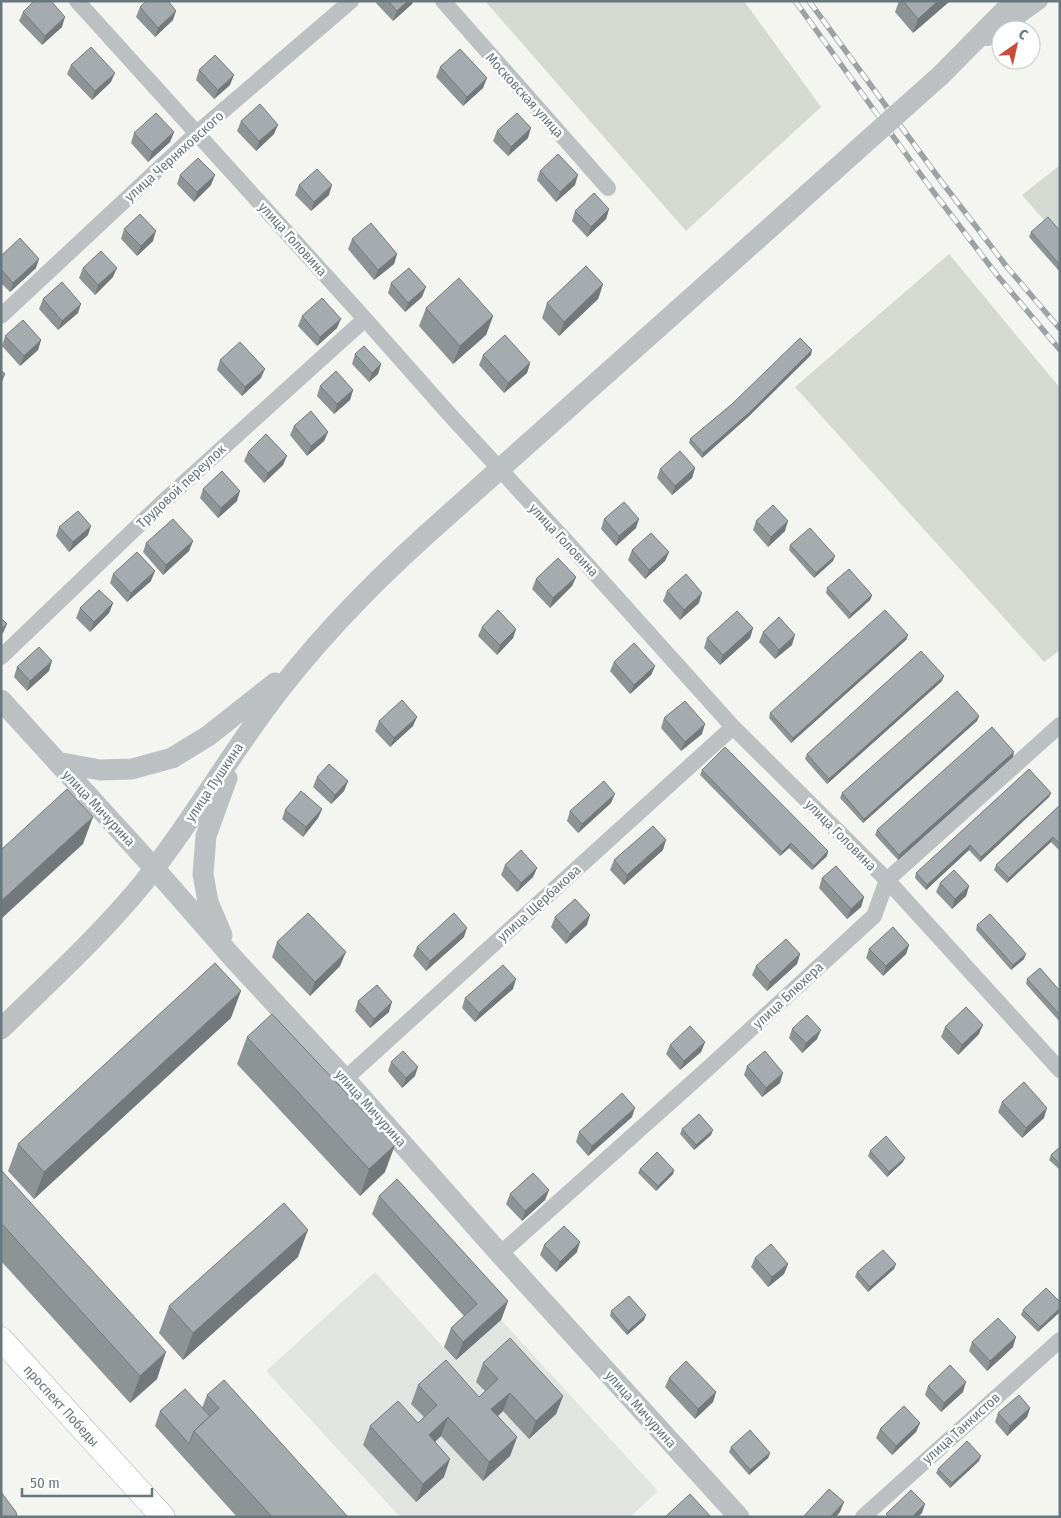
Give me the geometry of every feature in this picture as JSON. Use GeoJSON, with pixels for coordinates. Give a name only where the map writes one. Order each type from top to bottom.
{"type":"FeatureCollection","features":[{"type":"Feature","properties":{"kind":"main road","name":"проспект Победы"},"geometry":{"type":"LineString","coordinates":[[1,1339],[163,1517]]}},
{"type":"Feature","properties":{"kind":"street","name":"улица Головина"},"geometry":{"type":"LineString","coordinates":[[77,1],[733,727],[887,880],[1060,1070]]}},
{"type":"Feature","properties":{"kind":"street","name":"улица Черняховского"},"geometry":{"type":"LineString","coordinates":[[1,316],[197,133],[351,1]]}},
{"type":"Feature","properties":{"kind":"street","name":"Московская улица"},"geometry":{"type":"LineString","coordinates":[[442,1],[608,188]]}},
{"type":"Feature","properties":{"kind":"street","name":"улица Пушкина"},"geometry":{"type":"LineString","coordinates":[[1,1029],[126,903],[154,868],[238,747],[301,663],[336,623],[379,579],[941,75],[1014,1]]}},
{"type":"Feature","properties":{"kind":"street"},"geometry":{"type":"LineString","coordinates":[[941,75],[1040,1]]}},
{"type":"Feature","properties":{"kind":"street","name":"Трудовой переулок"},"geometry":{"type":"LineString","coordinates":[[1,657],[165,500],[365,319]]}},
{"type":"Feature","properties":{"kind":"street"},"geometry":{"type":"LineString","coordinates":[[57,762],[100,770],[132,769],[172,758],[208,736],[301,663]]}},
{"type":"Feature","properties":{"kind":"street","name":"улица Мичурина"},"geometry":{"type":"LineString","coordinates":[[1,700],[233,958],[345,1078],[500,1254],[739,1517]]}},
{"type":"Feature","properties":{"kind":"street","name":"улица Блюхера"},"geometry":{"type":"LineString","coordinates":[[500,1254],[704,1072],[874,916],[887,880],[1060,724]]}},
{"type":"Feature","properties":{"kind":"street","name":"улица Щербакова"},"geometry":{"type":"LineString","coordinates":[[345,1078],[733,727]]}},
{"type":"Feature","properties":{"kind":"street"},"geometry":{"type":"LineString","coordinates":[[233,958],[208,902],[204,874],[206,836],[238,747]]}},
{"type":"Feature","properties":{"kind":"street","name":"улица Танкистов"},"geometry":{"type":"LineString","coordinates":[[863,1517],[1060,1340]]}},
{"type":"Feature","properties":{"kind":"shaded area"},"geometry":{"type":"Polygon","coordinates":[[[485,1],[744,1],[821,107],[686,231],[485,1]]]}},
{"type":"Feature","properties":{"kind":"shaded area"},"geometry":{"type":"Polygon","coordinates":[[[1060,165],[1060,238],[1022,195],[1060,165]]]}},
{"type":"Feature","properties":{"kind":"shaded area"},"geometry":{"type":"Polygon","coordinates":[[[949,254],[1060,388],[1060,650],[1044,662],[795,387],[949,254]]]}},
{"type":"Feature","properties":{"kind":"shaded area"},"geometry":{"type":"Polygon","coordinates":[[[375,1272],[456,1361],[501,1320],[658,1491],[630,1517],[400,1517],[266,1371],[375,1272]]]}},
{"type":"Feature","properties":{"kind":"building"},"geometry":{"type":"Polygon","coordinates":[[[34,1],[51,1],[65,17],[45,36],[23,12],[34,1]]]}},
{"type":"Feature","properties":{"kind":"building"},"geometry":{"type":"Polygon","coordinates":[[[146,1],[168,1],[176,11],[158,28],[140,7],[146,1]]]}},
{"type":"Feature","properties":{"kind":"building"},"geometry":{"type":"Polygon","coordinates":[[[388,1],[408,1],[397,11],[388,1]]]}},
{"type":"Feature","properties":{"kind":"building"},"geometry":{"type":"Polygon","coordinates":[[[903,1],[938,1],[918,19],[903,1]]]}},
{"type":"Feature","properties":{"kind":"building"},"geometry":{"type":"Polygon","coordinates":[[[91,47],[115,73],[95,91],[71,65],[91,47]]]}},
{"type":"Feature","properties":{"kind":"building"},"geometry":{"type":"Polygon","coordinates":[[[460,49],[487,78],[467,97],[440,67],[460,49]]]}},
{"type":"Feature","properties":{"kind":"building"},"geometry":{"type":"Polygon","coordinates":[[[215,55],[234,75],[218,90],[199,70],[215,55]]]}},
{"type":"Feature","properties":{"kind":"building"},"geometry":{"type":"Polygon","coordinates":[[[260,104],[278,125],[259,141],[241,121],[260,104]]]}},
{"type":"Feature","properties":{"kind":"building"},"geometry":{"type":"Polygon","coordinates":[[[156,113],[174,132],[152,152],[134,133],[156,113]]]}},
{"type":"Feature","properties":{"kind":"building"},"geometry":{"type":"Polygon","coordinates":[[[517,113],[531,128],[511,147],[497,131],[517,113]]]}},
{"type":"Feature","properties":{"kind":"building"},"geometry":{"type":"Polygon","coordinates":[[[558,154],[578,175],[560,192],[540,171],[558,154]]]}},
{"type":"Feature","properties":{"kind":"building"},"geometry":{"type":"Polygon","coordinates":[[[198,158],[215,175],[197,192],[180,175],[198,158]]]}},
{"type":"Feature","properties":{"kind":"building"},"geometry":{"type":"Polygon","coordinates":[[[317,169],[332,185],[314,202],[299,185],[317,169]]]}},
{"type":"Feature","properties":{"kind":"building"},"geometry":{"type":"Polygon","coordinates":[[[594,193],[609,209],[591,227],[575,211],[594,193]]]}},
{"type":"Feature","properties":{"kind":"building"},"geometry":{"type":"Polygon","coordinates":[[[140,214],[156,231],[141,246],[124,229],[140,214]]]}},
{"type":"Feature","properties":{"kind":"building"},"geometry":{"type":"Polygon","coordinates":[[[1048,217],[1060,231],[1060,265],[1031,232],[1048,217]]]}},
{"type":"Feature","properties":{"kind":"building"},"geometry":{"type":"Polygon","coordinates":[[[371,223],[397,254],[378,270],[352,239],[371,223]]]}},
{"type":"Feature","properties":{"kind":"building"},"geometry":{"type":"Polygon","coordinates":[[[20,238],[39,259],[13,283],[1,269],[1,256],[20,238]]]}},
{"type":"Feature","properties":{"kind":"building"},"geometry":{"type":"Polygon","coordinates":[[[101,251],[117,268],[98,285],[83,268],[101,251]]]}},
{"type":"Feature","properties":{"kind":"building"},"geometry":{"type":"Polygon","coordinates":[[[586,266],[603,284],[564,322],[547,303],[586,266]]]}},
{"type":"Feature","properties":{"kind":"building"},"geometry":{"type":"Polygon","coordinates":[[[409,268],[426,287],[408,303],[391,283],[409,268]]]}},
{"type":"Feature","properties":{"kind":"building"},"geometry":{"type":"Polygon","coordinates":[[[459,278],[493,316],[460,346],[426,308],[459,278]]]}},
{"type":"Feature","properties":{"kind":"building"},"geometry":{"type":"Polygon","coordinates":[[[62,282],[81,304],[62,321],[43,299],[62,282]]]}},
{"type":"Feature","properties":{"kind":"building"},"geometry":{"type":"Polygon","coordinates":[[[322,298],[341,319],[320,337],[302,316],[322,298]]]}},
{"type":"Feature","properties":{"kind":"building"},"geometry":{"type":"Polygon","coordinates":[[[23,320],[41,340],[24,356],[5,336],[23,320]]]}},
{"type":"Feature","properties":{"kind":"building"},"geometry":{"type":"Polygon","coordinates":[[[505,335],[530,363],[508,383],[483,355],[505,335]]]}},
{"type":"Feature","properties":{"kind":"building"},"geometry":{"type":"Polygon","coordinates":[[[800,338],[812,350],[750,412],[703,453],[690,439],[732,404],[800,338]]]}},
{"type":"Feature","properties":{"kind":"building"},"geometry":{"type":"Polygon","coordinates":[[[240,342],[265,369],[245,387],[220,360],[240,342]]]}},
{"type":"Feature","properties":{"kind":"building"},"geometry":{"type":"Polygon","coordinates":[[[364,346],[381,364],[372,373],[355,354],[364,346]]]}},
{"type":"Feature","properties":{"kind":"building"},"geometry":{"type":"Polygon","coordinates":[[[1,370],[5,374],[1,378],[1,370]]]}},
{"type":"Feature","properties":{"kind":"building"},"geometry":{"type":"Polygon","coordinates":[[[336,371],[353,390],[337,404],[320,386],[336,371]]]}},
{"type":"Feature","properties":{"kind":"building"},"geometry":{"type":"Polygon","coordinates":[[[311,411],[328,432],[311,446],[294,426],[311,411]]]}},
{"type":"Feature","properties":{"kind":"building"},"geometry":{"type":"Polygon","coordinates":[[[266,434],[287,456],[268,473],[248,452],[266,434]]]}},
{"type":"Feature","properties":{"kind":"building"},"geometry":{"type":"Polygon","coordinates":[[[680,451],[695,468],[675,486],[660,469],[680,451]]]}},
{"type":"Feature","properties":{"kind":"building"},"geometry":{"type":"Polygon","coordinates":[[[222,471],[240,491],[221,508],[203,489],[222,471]]]}},
{"type":"Feature","properties":{"kind":"building"},"geometry":{"type":"Polygon","coordinates":[[[624,502],[639,519],[619,536],[604,519],[624,502]]]}},
{"type":"Feature","properties":{"kind":"building"},"geometry":{"type":"Polygon","coordinates":[[[773,505],[788,521],[771,537],[756,521],[773,505]]]}},
{"type":"Feature","properties":{"kind":"building"},"geometry":{"type":"Polygon","coordinates":[[[78,511],[91,526],[73,542],[59,527],[78,511]]]}},
{"type":"Feature","properties":{"kind":"building"},"geometry":{"type":"Polygon","coordinates":[[[173,519],[193,541],[166,565],[146,543],[173,519]]]}},
{"type":"Feature","properties":{"kind":"building"},"geometry":{"type":"Polygon","coordinates":[[[810,528],[835,556],[816,573],[790,545],[810,528]]]}},
{"type":"Feature","properties":{"kind":"building"},"geometry":{"type":"Polygon","coordinates":[[[651,533],[669,552],[649,570],[632,550],[651,533]]]}},
{"type":"Feature","properties":{"kind":"building"},"geometry":{"type":"Polygon","coordinates":[[[137,552],[155,571],[131,593],[113,574],[137,552]]]}},
{"type":"Feature","properties":{"kind":"building"},"geometry":{"type":"Polygon","coordinates":[[[558,558],[576,577],[553,598],[536,579],[558,558]]]}},
{"type":"Feature","properties":{"kind":"building"},"geometry":{"type":"Polygon","coordinates":[[[849,569],[872,595],[851,614],[827,588],[849,569]]]}},
{"type":"Feature","properties":{"kind":"building"},"geometry":{"type":"Polygon","coordinates":[[[686,574],[702,593],[684,610],[667,591],[686,574]]]}},
{"type":"Feature","properties":{"kind":"building"},"geometry":{"type":"Polygon","coordinates":[[[99,590],[113,603],[94,622],[80,608],[99,590]]]}},
{"type":"Feature","properties":{"kind":"building"},"geometry":{"type":"Polygon","coordinates":[[[498,610],[516,629],[500,645],[482,627],[498,610]]]}},
{"type":"Feature","properties":{"kind":"building"},"geometry":{"type":"Polygon","coordinates":[[[885,610],[908,635],[793,738],[770,713],[885,610]]]}},
{"type":"Feature","properties":{"kind":"building"},"geometry":{"type":"Polygon","coordinates":[[[737,611],[753,628],[723,655],[707,638],[737,611]]]}},
{"type":"Feature","properties":{"kind":"building"},"geometry":{"type":"Polygon","coordinates":[[[779,617],[795,635],[779,650],[763,632],[779,617]]]}},
{"type":"Feature","properties":{"kind":"building"},"geometry":{"type":"Polygon","coordinates":[[[1,618],[7,624],[1,629],[1,618]]]}},
{"type":"Feature","properties":{"kind":"building"},"geometry":{"type":"Polygon","coordinates":[[[634,643],[655,666],[634,685],[614,662],[634,643]]]}},
{"type":"Feature","properties":{"kind":"building"},"geometry":{"type":"Polygon","coordinates":[[[39,647],[52,661],[30,681],[17,667],[39,647]]]}},
{"type":"Feature","properties":{"kind":"building"},"geometry":{"type":"Polygon","coordinates":[[[921,651],[944,676],[829,779],[807,754],[921,651]]]}},
{"type":"Feature","properties":{"kind":"building"},"geometry":{"type":"Polygon","coordinates":[[[957,691],[979,716],[864,819],[842,793],[957,691]]]}},
{"type":"Feature","properties":{"kind":"building"},"geometry":{"type":"Polygon","coordinates":[[[402,700],[417,717],[394,738],[379,721],[402,700]]]}},
{"type":"Feature","properties":{"kind":"building"},"geometry":{"type":"Polygon","coordinates":[[[685,701],[705,724],[685,742],[664,718],[685,701]]]}},
{"type":"Feature","properties":{"kind":"building"},"geometry":{"type":"Polygon","coordinates":[[[992,727],[1014,752],[899,855],[877,830],[992,727]]]}},
{"type":"Feature","properties":{"kind":"building"},"geometry":{"type":"Polygon","coordinates":[[[725,747],[828,851],[814,866],[791,843],[782,852],[702,770],[725,747]]]}},
{"type":"Feature","properties":{"kind":"building"},"geometry":{"type":"Polygon","coordinates":[[[329,764],[348,781],[335,795],[317,777],[329,764]]]}},
{"type":"Feature","properties":{"kind":"building"},"geometry":{"type":"Polygon","coordinates":[[[1029,769],[1051,793],[981,857],[970,845],[927,885],[916,873],[1029,769]]]}},
{"type":"Feature","properties":{"kind":"building"},"geometry":{"type":"Polygon","coordinates":[[[604,781],[615,794],[582,824],[570,811],[604,781]]]}},
{"type":"Feature","properties":{"kind":"building"},"geometry":{"type":"Polygon","coordinates":[[[67,789],[93,817],[1,901],[1,850],[67,789]]]}},
{"type":"Feature","properties":{"kind":"building"},"geometry":{"type":"Polygon","coordinates":[[[301,791],[322,809],[306,827],[285,810],[301,791]]]}},
{"type":"Feature","properties":{"kind":"building"},"geometry":{"type":"Polygon","coordinates":[[[1060,805],[1060,844],[1053,837],[1009,878],[996,865],[1060,805]]]}},
{"type":"Feature","properties":{"kind":"building"},"geometry":{"type":"Polygon","coordinates":[[[653,826],[666,840],[627,875],[614,860],[653,826]]]}},
{"type":"Feature","properties":{"kind":"building"},"geometry":{"type":"Polygon","coordinates":[[[521,850],[537,868],[521,883],[505,865],[521,850]]]}},
{"type":"Feature","properties":{"kind":"building"},"geometry":{"type":"Polygon","coordinates":[[[836,866],[864,897],[851,909],[822,878],[836,866]]]}},
{"type":"Feature","properties":{"kind":"building"},"geometry":{"type":"Polygon","coordinates":[[[954,870],[969,886],[955,899],[940,883],[954,870]]]}},
{"type":"Feature","properties":{"kind":"building"},"geometry":{"type":"Polygon","coordinates":[[[575,899],[590,915],[570,934],[555,917],[575,899]]]}},
{"type":"Feature","properties":{"kind":"building"},"geometry":{"type":"Polygon","coordinates":[[[308,913],[346,952],[315,982],[277,942],[308,913]]]}},
{"type":"Feature","properties":{"kind":"building"},"geometry":{"type":"Polygon","coordinates":[[[454,913],[467,928],[430,961],[417,947],[454,913]]]}},
{"type":"Feature","properties":{"kind":"building"},"geometry":{"type":"Polygon","coordinates":[[[990,914],[1026,954],[1013,965],[977,925],[990,914]]]}},
{"type":"Feature","properties":{"kind":"building"},"geometry":{"type":"Polygon","coordinates":[[[893,927],[909,945],[886,966],[869,949],[893,927]]]}},
{"type":"Feature","properties":{"kind":"building"},"geometry":{"type":"Polygon","coordinates":[[[786,939],[800,954],[770,982],[756,966],[786,939]]]}},
{"type":"Feature","properties":{"kind":"building"},"geometry":{"type":"Polygon","coordinates":[[[215,963],[241,991],[44,1172],[18,1144],[215,963]]]}},
{"type":"Feature","properties":{"kind":"building"},"geometry":{"type":"Polygon","coordinates":[[[503,965],[516,979],[479,1013],[465,998],[503,965]]]}},
{"type":"Feature","properties":{"kind":"building"},"geometry":{"type":"Polygon","coordinates":[[[1040,968],[1060,991],[1060,1015],[1027,979],[1040,968]]]}},
{"type":"Feature","properties":{"kind":"building"},"geometry":{"type":"Polygon","coordinates":[[[377,985],[392,1002],[374,1019],[358,1001],[377,985]]]}},
{"type":"Feature","properties":{"kind":"building"},"geometry":{"type":"Polygon","coordinates":[[[966,1007],[983,1025],[962,1045],[945,1027],[966,1007]]]}},
{"type":"Feature","properties":{"kind":"building"},"geometry":{"type":"Polygon","coordinates":[[[272,1014],[395,1145],[369,1169],[247,1037],[272,1014]]]}},
{"type":"Feature","properties":{"kind":"building"},"geometry":{"type":"Polygon","coordinates":[[[807,1015],[821,1030],[806,1043],[792,1029],[807,1015]]]}},
{"type":"Feature","properties":{"kind":"building"},"geometry":{"type":"Polygon","coordinates":[[[690,1026],[705,1042],[684,1061],[670,1045],[690,1026]]]}},
{"type":"Feature","properties":{"kind":"building"},"geometry":{"type":"Polygon","coordinates":[[[403,1051],[418,1067],[406,1078],[391,1062],[403,1051]]]}},
{"type":"Feature","properties":{"kind":"building"},"geometry":{"type":"Polygon","coordinates":[[[765,1051],[783,1073],[766,1088],[747,1066],[765,1051]]]}},
{"type":"Feature","properties":{"kind":"building"},"geometry":{"type":"Polygon","coordinates":[[[1024,1082],[1047,1108],[1026,1128],[1002,1102],[1024,1082]]]}},
{"type":"Feature","properties":{"kind":"building"},"geometry":{"type":"Polygon","coordinates":[[[622,1093],[635,1108],[592,1146],[579,1132],[622,1093]]]}},
{"type":"Feature","properties":{"kind":"building"},"geometry":{"type":"Polygon","coordinates":[[[699,1114],[713,1130],[696,1145],[682,1129],[699,1114]]]}},
{"type":"Feature","properties":{"kind":"building"},"geometry":{"type":"Polygon","coordinates":[[[886,1136],[905,1158],[889,1172],[870,1151],[886,1136]]]}},
{"type":"Feature","properties":{"kind":"building"},"geometry":{"type":"Polygon","coordinates":[[[1060,1147],[1060,1164],[1051,1155],[1060,1147]]]}},
{"type":"Feature","properties":{"kind":"building"},"geometry":{"type":"Polygon","coordinates":[[[657,1152],[674,1170],[658,1186],[640,1169],[657,1152]]]}},
{"type":"Feature","properties":{"kind":"building"},"geometry":{"type":"Polygon","coordinates":[[[1,1170],[166,1352],[140,1376],[1,1223],[1,1170]]]}},
{"type":"Feature","properties":{"kind":"building"},"geometry":{"type":"Polygon","coordinates":[[[533,1173],[549,1190],[525,1211],[510,1194],[533,1173]]]}},
{"type":"Feature","properties":{"kind":"building"},"geometry":{"type":"Polygon","coordinates":[[[397,1179],[508,1301],[463,1342],[451,1328],[477,1304],[379,1196],[397,1179]]]}},
{"type":"Feature","properties":{"kind":"building"},"geometry":{"type":"Polygon","coordinates":[[[284,1203],[308,1230],[193,1333],[169,1306],[284,1203]]]}},
{"type":"Feature","properties":{"kind":"building"},"geometry":{"type":"Polygon","coordinates":[[[564,1226],[580,1242],[560,1262],[544,1245],[564,1226]]]}},
{"type":"Feature","properties":{"kind":"building"},"geometry":{"type":"Polygon","coordinates":[[[771,1244],[788,1264],[772,1277],[755,1258],[771,1244]]]}},
{"type":"Feature","properties":{"kind":"building"},"geometry":{"type":"Polygon","coordinates":[[[883,1250],[896,1264],[870,1287],[857,1272],[883,1250]]]}},
{"type":"Feature","properties":{"kind":"building"},"geometry":{"type":"Polygon","coordinates":[[[1046,1288],[1060,1302],[1060,1308],[1040,1327],[1023,1310],[1046,1288]]]}},
{"type":"Feature","properties":{"kind":"building"},"geometry":{"type":"Polygon","coordinates":[[[629,1296],[646,1315],[628,1331],[611,1311],[629,1296]]]}},
{"type":"Feature","properties":{"kind":"building"},"geometry":{"type":"Polygon","coordinates":[[[998,1318],[1016,1337],[990,1361],[972,1342],[998,1318]]]}},
{"type":"Feature","properties":{"kind":"building"},"geometry":{"type":"Polygon","coordinates":[[[510,1338],[563,1396],[536,1421],[510,1393],[491,1409],[517,1437],[489,1462],[448,1417],[429,1435],[450,1459],[423,1484],[370,1426],[398,1401],[418,1423],[437,1405],[418,1385],[446,1360],[479,1397],[498,1379],[483,1363],[510,1338]]]}},
{"type":"Feature","properties":{"kind":"building"},"geometry":{"type":"Polygon","coordinates":[[[686,1361],[716,1392],[698,1409],[669,1378],[686,1361]]]}},
{"type":"Feature","properties":{"kind":"building"},"geometry":{"type":"Polygon","coordinates":[[[950,1365],[966,1382],[944,1403],[928,1386],[950,1365]]]}},
{"type":"Feature","properties":{"kind":"building"},"geometry":{"type":"Polygon","coordinates":[[[224,1380],[348,1517],[272,1517],[194,1431],[219,1408],[207,1395],[224,1380]]]}},
{"type":"Feature","properties":{"kind":"building"},"geometry":{"type":"Polygon","coordinates":[[[185,1389],[210,1416],[194,1431],[189,1444],[160,1411],[185,1389]]]}},
{"type":"Feature","properties":{"kind":"building"},"geometry":{"type":"Polygon","coordinates":[[[1019,1395],[1030,1408],[1010,1426],[998,1413],[1019,1395]]]}},
{"type":"Feature","properties":{"kind":"building"},"geometry":{"type":"Polygon","coordinates":[[[904,1406],[920,1423],[896,1446],[880,1429],[904,1406]]]}},
{"type":"Feature","properties":{"kind":"building"},"geometry":{"type":"Polygon","coordinates":[[[750,1430],[770,1453],[750,1470],[731,1447],[750,1430]]]}},
{"type":"Feature","properties":{"kind":"building"},"geometry":{"type":"Polygon","coordinates":[[[967,1441],[981,1456],[952,1483],[938,1469],[967,1441]]]}},
{"type":"Feature","properties":{"kind":"building"},"geometry":{"type":"Polygon","coordinates":[[[829,1489],[844,1502],[830,1517],[803,1517],[829,1489]]]}},
{"type":"Feature","properties":{"kind":"building"},"geometry":{"type":"Polygon","coordinates":[[[911,1490],[925,1504],[912,1517],[889,1517],[886,1514],[911,1490]]]}},
{"type":"Feature","properties":{"kind":"building"},"geometry":{"type":"Polygon","coordinates":[[[1,1492],[16,1512],[17,1517],[1,1517],[1,1492]]]}},
{"type":"Feature","properties":{"kind":"building"},"geometry":{"type":"Polygon","coordinates":[[[690,1494],[711,1517],[665,1517],[690,1494]]]}},
{"type":"Feature","properties":{"kind":"railway"},"geometry":{"type":"LineString","coordinates":[[795,1],[932,190],[997,275],[1060,350]]}},
{"type":"Feature","properties":{"kind":"railway"},"geometry":{"type":"LineString","coordinates":[[809,1],[941,181],[1007,267],[1060,329]]}}]}
